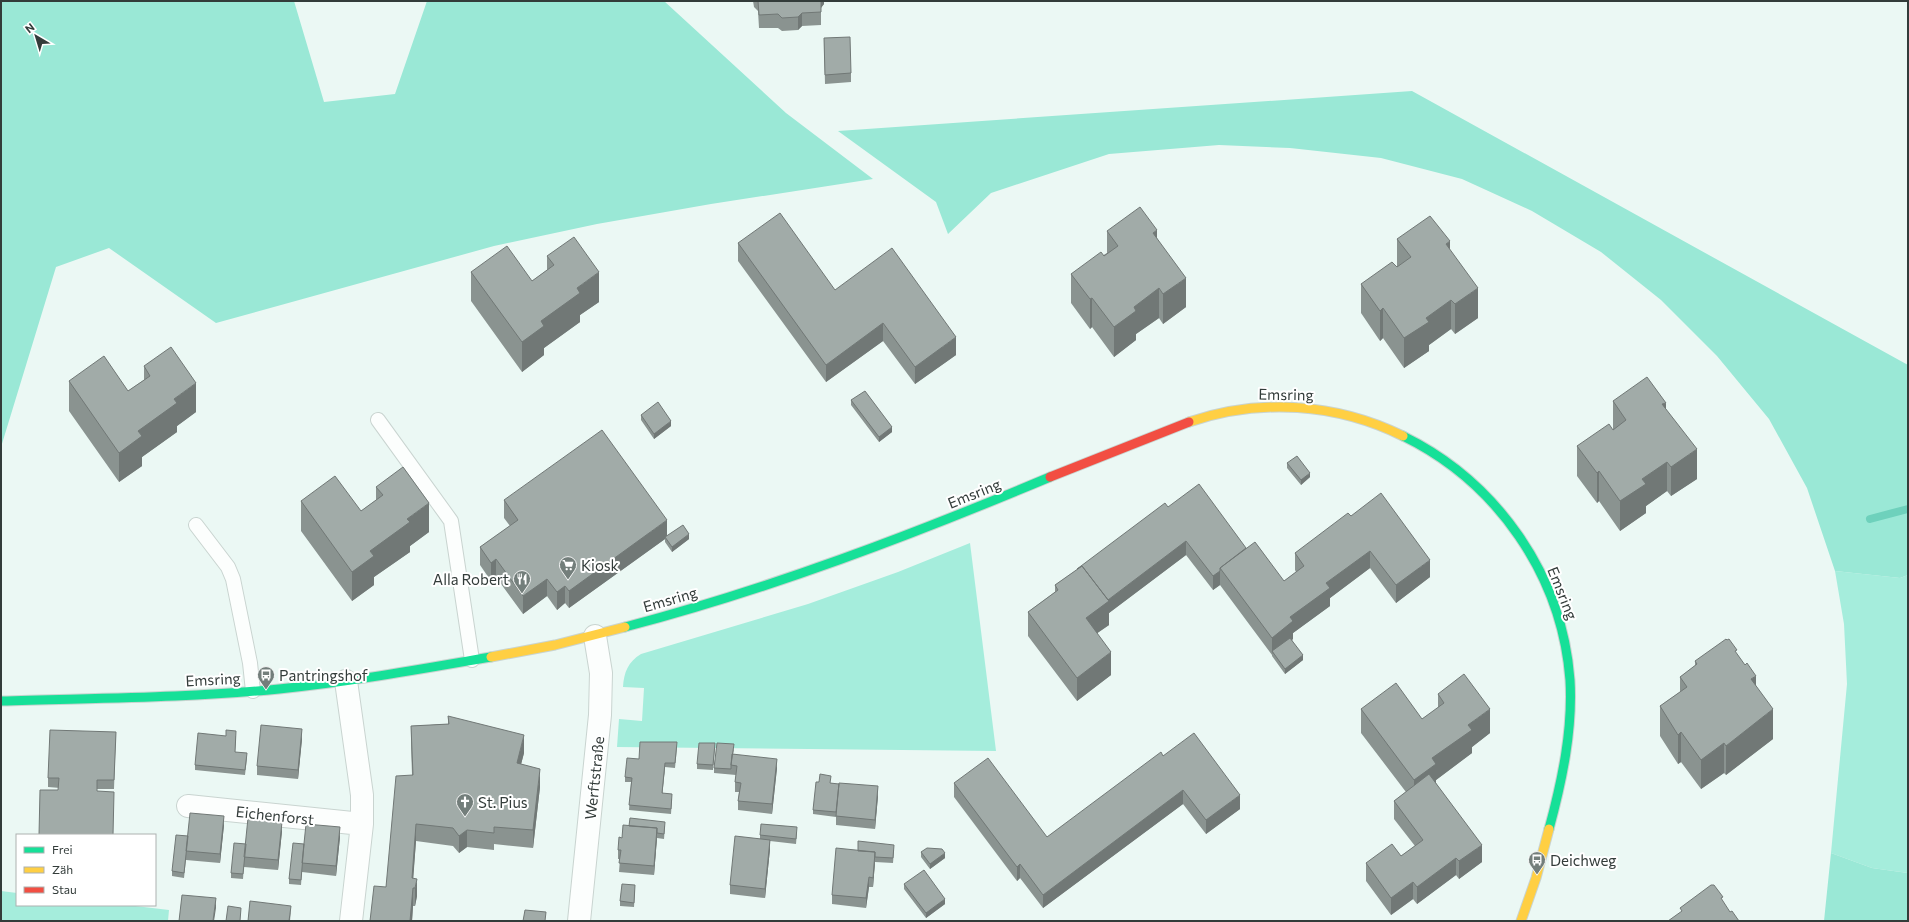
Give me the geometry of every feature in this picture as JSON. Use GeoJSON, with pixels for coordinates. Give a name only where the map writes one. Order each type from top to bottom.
{"type":"FeatureCollection","features":[{"type":"Feature","properties":{"kind":"street","name":"Emsring"},"geometry":{"type":"LineString","coordinates":[[1,701],[253,691],[346,681],[534,650],[595,636],[731,596],[836,561],[971,510],[1177,426],[1213,414],[1255,407],[1282,406],[1324,409],[1362,418],[1401,433],[1426,447],[1464,474],[1485,493],[1506,516],[1529,550],[1547,583],[1561,620],[1567,646],[1571,720],[1565,760],[1553,816],[1530,899],[1521,921]]}},
{"type":"Feature","properties":{"kind":"street","name":"Werftstraße"},"geometry":{"type":"LineString","coordinates":[[580,921],[600,715],[601,673],[595,636]]}},
{"type":"Feature","properties":{"kind":"street"},"geometry":{"type":"LineString","coordinates":[[346,681],[362,795],[362,824],[351,921]]}},
{"type":"Feature","properties":{"kind":"street","name":"Eichenforst"},"geometry":{"type":"LineString","coordinates":[[188,806],[362,824]]}},
{"type":"Feature","properties":{"kind":"lane"},"geometry":{"type":"LineString","coordinates":[[378,420],[451,521],[472,660]]}},
{"type":"Feature","properties":{"kind":"lane"},"geometry":{"type":"LineString","coordinates":[[196,525],[228,567],[233,579],[250,663],[253,691]]}},
{"type":"Feature","properties":{"kind":"green space"},"geometry":{"type":"Polygon","coordinates":[[[1,1],[294,1],[324,102],[395,94],[427,1],[664,1],[786,113],[873,179],[711,204],[597,224],[494,246],[216,323],[109,248],[56,267],[1,447],[1,1]]]}},
{"type":"Feature","properties":{"kind":"green space"},"geometry":{"type":"Polygon","coordinates":[[[1412,91],[1908,365],[1908,575],[1900,578],[1835,571],[1807,488],[1769,419],[1717,356],[1661,300],[1601,252],[1532,211],[1462,179],[1381,158],[1290,148],[1219,145],[1109,154],[991,193],[948,234],[936,202],[838,131],[1412,91]]]}},
{"type":"Feature","properties":{"kind":"green space"},"geometry":{"type":"Polygon","coordinates":[[[970,543],[996,751],[617,747],[619,719],[642,721],[644,688],[623,687],[624,677],[630,664],[641,654],[808,604],[898,572],[970,543]]]}},
{"type":"Feature","properties":{"kind":"green space"},"geometry":{"type":"Polygon","coordinates":[[[1835,571],[1900,578],[1908,575],[1908,873],[1872,868],[1831,853],[1847,684],[1844,624],[1835,571]]]}},
{"type":"Feature","properties":{"kind":"green space"},"geometry":{"type":"Polygon","coordinates":[[[1831,853],[1872,868],[1908,873],[1908,921],[1824,921],[1831,853]]]}},
{"type":"Feature","properties":{"kind":"green space"},"geometry":{"type":"Polygon","coordinates":[[[1,891],[16,893],[16,906],[135,906],[169,910],[168,921],[1,921],[1,891]]]}},
{"type":"Feature","properties":{"kind":"building"},"geometry":{"type":"Polygon","coordinates":[[[758,1],[821,1],[821,12],[802,13],[798,17],[782,18],[778,14],[759,15],[758,1]]]}},
{"type":"Feature","properties":{"kind":"building"},"geometry":{"type":"Polygon","coordinates":[[[850,37],[851,73],[825,75],[824,38],[850,37]]]}},
{"type":"Feature","properties":{"kind":"building"},"geometry":{"type":"Polygon","coordinates":[[[1140,207],[1157,230],[1153,233],[1186,278],[1163,294],[1159,288],[1134,307],[1136,311],[1114,327],[1071,274],[1101,252],[1104,256],[1118,246],[1107,231],[1140,207]]]}},
{"type":"Feature","properties":{"kind":"building"},"geometry":{"type":"Polygon","coordinates":[[[780,213],[835,290],[892,248],[956,337],[915,367],[883,323],[826,365],[738,243],[780,213]]]}},
{"type":"Feature","properties":{"kind":"building"},"geometry":{"type":"Polygon","coordinates":[[[1430,216],[1450,241],[1446,244],[1478,288],[1455,304],[1451,300],[1426,318],[1429,322],[1404,338],[1383,308],[1380,311],[1361,284],[1392,262],[1397,267],[1411,257],[1397,239],[1430,216]]]}},
{"type":"Feature","properties":{"kind":"building"},"geometry":{"type":"Polygon","coordinates":[[[574,237],[599,272],[577,288],[580,293],[541,321],[544,326],[522,342],[471,272],[507,246],[532,281],[554,265],[547,256],[574,237]]]}},
{"type":"Feature","properties":{"kind":"building"},"geometry":{"type":"Polygon","coordinates":[[[171,347],[196,383],[174,399],[177,403],[138,431],[142,436],[119,453],[69,381],[104,356],[128,391],[150,376],[144,366],[171,347]]]}},
{"type":"Feature","properties":{"kind":"building"},"geometry":{"type":"Polygon","coordinates":[[[1647,377],[1666,403],[1662,404],[1697,449],[1671,467],[1667,462],[1642,479],[1646,484],[1620,501],[1599,471],[1597,473],[1577,446],[1609,424],[1613,430],[1626,420],[1613,401],[1647,377]]]}},
{"type":"Feature","properties":{"kind":"building"},"geometry":{"type":"Polygon","coordinates":[[[865,391],[892,427],[879,437],[851,400],[865,391]]]}},
{"type":"Feature","properties":{"kind":"building"},"geometry":{"type":"Polygon","coordinates":[[[658,402],[671,421],[654,434],[641,415],[658,402]]]}},
{"type":"Feature","properties":{"kind":"building"},"geometry":{"type":"Polygon","coordinates":[[[602,430],[667,520],[569,591],[565,586],[557,592],[547,579],[523,596],[496,559],[491,563],[480,547],[518,520],[504,500],[602,430]]]}},
{"type":"Feature","properties":{"kind":"building"},"geometry":{"type":"Polygon","coordinates":[[[1297,456],[1310,473],[1301,480],[1287,463],[1297,456]]]}},
{"type":"Feature","properties":{"kind":"building"},"geometry":{"type":"Polygon","coordinates":[[[403,467],[429,503],[407,519],[410,522],[370,551],[374,556],[352,572],[301,501],[335,476],[361,511],[383,495],[376,487],[403,467]]]}},
{"type":"Feature","properties":{"kind":"building"},"geometry":{"type":"Polygon","coordinates":[[[1199,484],[1246,548],[1220,568],[1220,571],[1213,576],[1186,541],[1108,600],[1082,566],[1077,569],[1165,503],[1168,507],[1199,484]]]}},
{"type":"Feature","properties":{"kind":"building"},"geometry":{"type":"Polygon","coordinates":[[[1381,493],[1430,560],[1396,585],[1370,551],[1326,583],[1330,588],[1290,617],[1293,621],[1272,638],[1220,568],[1255,542],[1284,581],[1304,566],[1295,553],[1348,513],[1351,516],[1381,493]]]}},
{"type":"Feature","properties":{"kind":"building"},"geometry":{"type":"Polygon","coordinates":[[[683,525],[689,534],[672,547],[665,537],[683,525]]]}},
{"type":"Feature","properties":{"kind":"building"},"geometry":{"type":"Polygon","coordinates":[[[1082,566],[1109,601],[1086,618],[1111,652],[1077,678],[1028,612],[1058,590],[1055,585],[1082,566]]]}},
{"type":"Feature","properties":{"kind":"building"},"geometry":{"type":"Polygon","coordinates":[[[1290,638],[1303,655],[1285,669],[1272,651],[1290,638]]]}},
{"type":"Feature","properties":{"kind":"building"},"geometry":{"type":"Polygon","coordinates":[[[1726,639],[1729,639],[1745,665],[1747,663],[1756,676],[1751,679],[1773,709],[1726,746],[1724,743],[1701,760],[1681,732],[1678,735],[1660,706],[1687,687],[1680,677],[1697,664],[1695,661],[1726,639]]]}},
{"type":"Feature","properties":{"kind":"building"},"geometry":{"type":"Polygon","coordinates":[[[1464,674],[1490,709],[1468,725],[1472,730],[1432,758],[1436,764],[1414,780],[1361,709],[1396,683],[1422,719],[1444,703],[1438,694],[1464,674]]]}},
{"type":"Feature","properties":{"kind":"building","name":"St. Pius"},"geometry":{"type":"Polygon","coordinates":[[[448,716],[524,735],[517,763],[540,769],[533,830],[494,827],[494,833],[467,830],[459,836],[453,828],[416,824],[412,878],[417,879],[415,888],[413,888],[410,921],[370,921],[374,886],[386,887],[396,776],[413,775],[411,726],[449,724],[448,716]]]}},
{"type":"Feature","properties":{"kind":"building"},"geometry":{"type":"Polygon","coordinates":[[[261,725],[302,729],[298,770],[257,766],[261,725]]]}},
{"type":"Feature","properties":{"kind":"building"},"geometry":{"type":"Polygon","coordinates":[[[50,730],[116,732],[114,780],[97,780],[97,791],[114,792],[113,834],[39,834],[40,790],[58,790],[59,778],[48,778],[50,730]]]}},
{"type":"Feature","properties":{"kind":"building"},"geometry":{"type":"Polygon","coordinates":[[[226,730],[236,731],[235,752],[247,753],[245,770],[195,765],[198,733],[226,736],[226,730]]]}},
{"type":"Feature","properties":{"kind":"building"},"geometry":{"type":"Polygon","coordinates":[[[1194,733],[1240,795],[1206,820],[1183,790],[1043,895],[1020,864],[1017,867],[954,783],[988,758],[1047,837],[1161,752],[1163,756],[1194,733]]]}},
{"type":"Feature","properties":{"kind":"building"},"geometry":{"type":"Polygon","coordinates":[[[640,742],[677,742],[675,763],[665,763],[662,793],[672,794],[671,809],[629,805],[632,778],[625,777],[627,758],[639,759],[640,742]]]}},
{"type":"Feature","properties":{"kind":"building"},"geometry":{"type":"Polygon","coordinates":[[[699,743],[715,743],[713,765],[697,764],[699,743]]]}},
{"type":"Feature","properties":{"kind":"building"},"geometry":{"type":"Polygon","coordinates":[[[717,743],[734,744],[731,769],[714,768],[717,743]]]}},
{"type":"Feature","properties":{"kind":"building"},"geometry":{"type":"Polygon","coordinates":[[[732,754],[777,759],[772,804],[738,801],[741,783],[735,782],[737,766],[731,765],[732,754]]]}},
{"type":"Feature","properties":{"kind":"building"},"geometry":{"type":"Polygon","coordinates":[[[820,774],[831,776],[830,783],[839,784],[836,812],[813,810],[816,782],[819,782],[820,774]]]}},
{"type":"Feature","properties":{"kind":"building"},"geometry":{"type":"Polygon","coordinates":[[[1429,774],[1482,845],[1459,861],[1456,858],[1417,887],[1413,882],[1391,898],[1366,863],[1392,844],[1401,856],[1423,840],[1394,801],[1429,774]]]}},
{"type":"Feature","properties":{"kind":"building"},"geometry":{"type":"Polygon","coordinates":[[[839,783],[878,786],[875,820],[836,816],[839,783]]]}},
{"type":"Feature","properties":{"kind":"building"},"geometry":{"type":"Polygon","coordinates":[[[190,813],[224,816],[220,854],[186,851],[190,813]]]}},
{"type":"Feature","properties":{"kind":"building"},"geometry":{"type":"Polygon","coordinates":[[[248,818],[282,822],[278,860],[244,857],[248,818]]]}},
{"type":"Feature","properties":{"kind":"building"},"geometry":{"type":"Polygon","coordinates":[[[630,818],[665,822],[664,834],[657,833],[657,828],[629,826],[630,818]]]}},
{"type":"Feature","properties":{"kind":"building"},"geometry":{"type":"Polygon","coordinates":[[[306,824],[340,827],[336,866],[302,863],[306,824]]]}},
{"type":"Feature","properties":{"kind":"building"},"geometry":{"type":"Polygon","coordinates":[[[761,824],[797,827],[796,839],[760,835],[761,824]]]}},
{"type":"Feature","properties":{"kind":"building"},"geometry":{"type":"Polygon","coordinates":[[[623,825],[657,828],[654,866],[619,863],[621,850],[618,850],[619,837],[622,838],[623,825]]]}},
{"type":"Feature","properties":{"kind":"building"},"geometry":{"type":"Polygon","coordinates":[[[176,835],[188,836],[184,873],[172,871],[176,835]]]}},
{"type":"Feature","properties":{"kind":"building"},"geometry":{"type":"Polygon","coordinates":[[[735,836],[770,840],[765,889],[730,885],[735,836]]]}},
{"type":"Feature","properties":{"kind":"building"},"geometry":{"type":"Polygon","coordinates":[[[858,841],[894,845],[893,858],[875,857],[875,852],[858,851],[858,841]]]}},
{"type":"Feature","properties":{"kind":"building"},"geometry":{"type":"Polygon","coordinates":[[[234,843],[246,844],[243,874],[231,873],[234,843]]]}},
{"type":"Feature","properties":{"kind":"building"},"geometry":{"type":"Polygon","coordinates":[[[293,843],[304,844],[301,880],[289,879],[293,843]]]}},
{"type":"Feature","properties":{"kind":"building"},"geometry":{"type":"Polygon","coordinates":[[[836,848],[875,852],[873,878],[869,877],[866,898],[832,895],[836,848]]]}},
{"type":"Feature","properties":{"kind":"building"},"geometry":{"type":"Polygon","coordinates":[[[927,848],[942,849],[945,853],[930,864],[921,852],[927,848]]]}},
{"type":"Feature","properties":{"kind":"building"},"geometry":{"type":"Polygon","coordinates":[[[924,870],[945,899],[926,913],[904,884],[924,870]]]}},
{"type":"Feature","properties":{"kind":"building"},"geometry":{"type":"Polygon","coordinates":[[[622,884],[635,885],[634,903],[620,901],[622,884]]]}},
{"type":"Feature","properties":{"kind":"building"},"geometry":{"type":"Polygon","coordinates":[[[1711,885],[1714,885],[1723,897],[1721,898],[1730,912],[1732,911],[1739,921],[1668,921],[1682,911],[1680,908],[1711,885]]]}},
{"type":"Feature","properties":{"kind":"building"},"geometry":{"type":"Polygon","coordinates":[[[182,895],[216,898],[213,921],[179,921],[182,895]]]}},
{"type":"Feature","properties":{"kind":"building"},"geometry":{"type":"Polygon","coordinates":[[[250,901],[291,906],[289,921],[248,921],[250,901]]]}},
{"type":"Feature","properties":{"kind":"building"},"geometry":{"type":"Polygon","coordinates":[[[228,906],[241,908],[240,921],[226,921],[228,906]]]}},
{"type":"Feature","properties":{"kind":"building"},"geometry":{"type":"Polygon","coordinates":[[[525,910],[546,912],[545,921],[523,921],[525,910]]]}},
{"type":"Feature","properties":{"kind":"waterway"},"geometry":{"type":"LineString","coordinates":[[1870,519],[1908,509]]}},
{"type":"Feature","properties":{"kind":"traffic: fast"},"geometry":{"type":"LineString","coordinates":[[1403,436],[1437,455],[1468,479],[1495,506],[1519,536],[1538,569],[1554,604],[1564,641],[1570,680],[1570,718],[1566,755],[1549,829]]}},
{"type":"Feature","properties":{"kind":"traffic: fast"},"geometry":{"type":"LineString","coordinates":[[625,627],[733,596],[840,560],[946,520],[1050,477]]}},
{"type":"Feature","properties":{"kind":"traffic: fast"},"geometry":{"type":"LineString","coordinates":[[1,701],[175,696],[279,689],[359,679],[491,657]]}},
{"type":"Feature","properties":{"kind":"traffic: slow"},"geometry":{"type":"LineString","coordinates":[[1189,422],[1216,414],[1243,409],[1270,407],[1298,408],[1325,411],[1351,417],[1377,425],[1403,436]]}},
{"type":"Feature","properties":{"kind":"traffic: slow"},"geometry":{"type":"LineString","coordinates":[[491,657],[555,645],[625,627]]}},
{"type":"Feature","properties":{"kind":"traffic: slow"},"geometry":{"type":"LineString","coordinates":[[1521,921],[1536,878],[1549,829]]}},
{"type":"Feature","properties":{"kind":"traffic: jam"},"geometry":{"type":"LineString","coordinates":[[1050,477],[1189,422]]}},
{"type":"Feature","properties":{"kind":"place","name":"Kiosk"},"geometry":{"type":"Point","coordinates":[568,580]}},
{"type":"Feature","properties":{"kind":"place","name":"Alla Robert"},"geometry":{"type":"Point","coordinates":[522,594]}},
{"type":"Feature","properties":{"kind":"place","name":"Pantringshof"},"geometry":{"type":"Point","coordinates":[266,690]}},
{"type":"Feature","properties":{"kind":"place","name":"St. Pius"},"geometry":{"type":"Point","coordinates":[465,817]}},
{"type":"Feature","properties":{"kind":"place","name":"Deichweg"},"geometry":{"type":"Point","coordinates":[1537,875]}}]}
